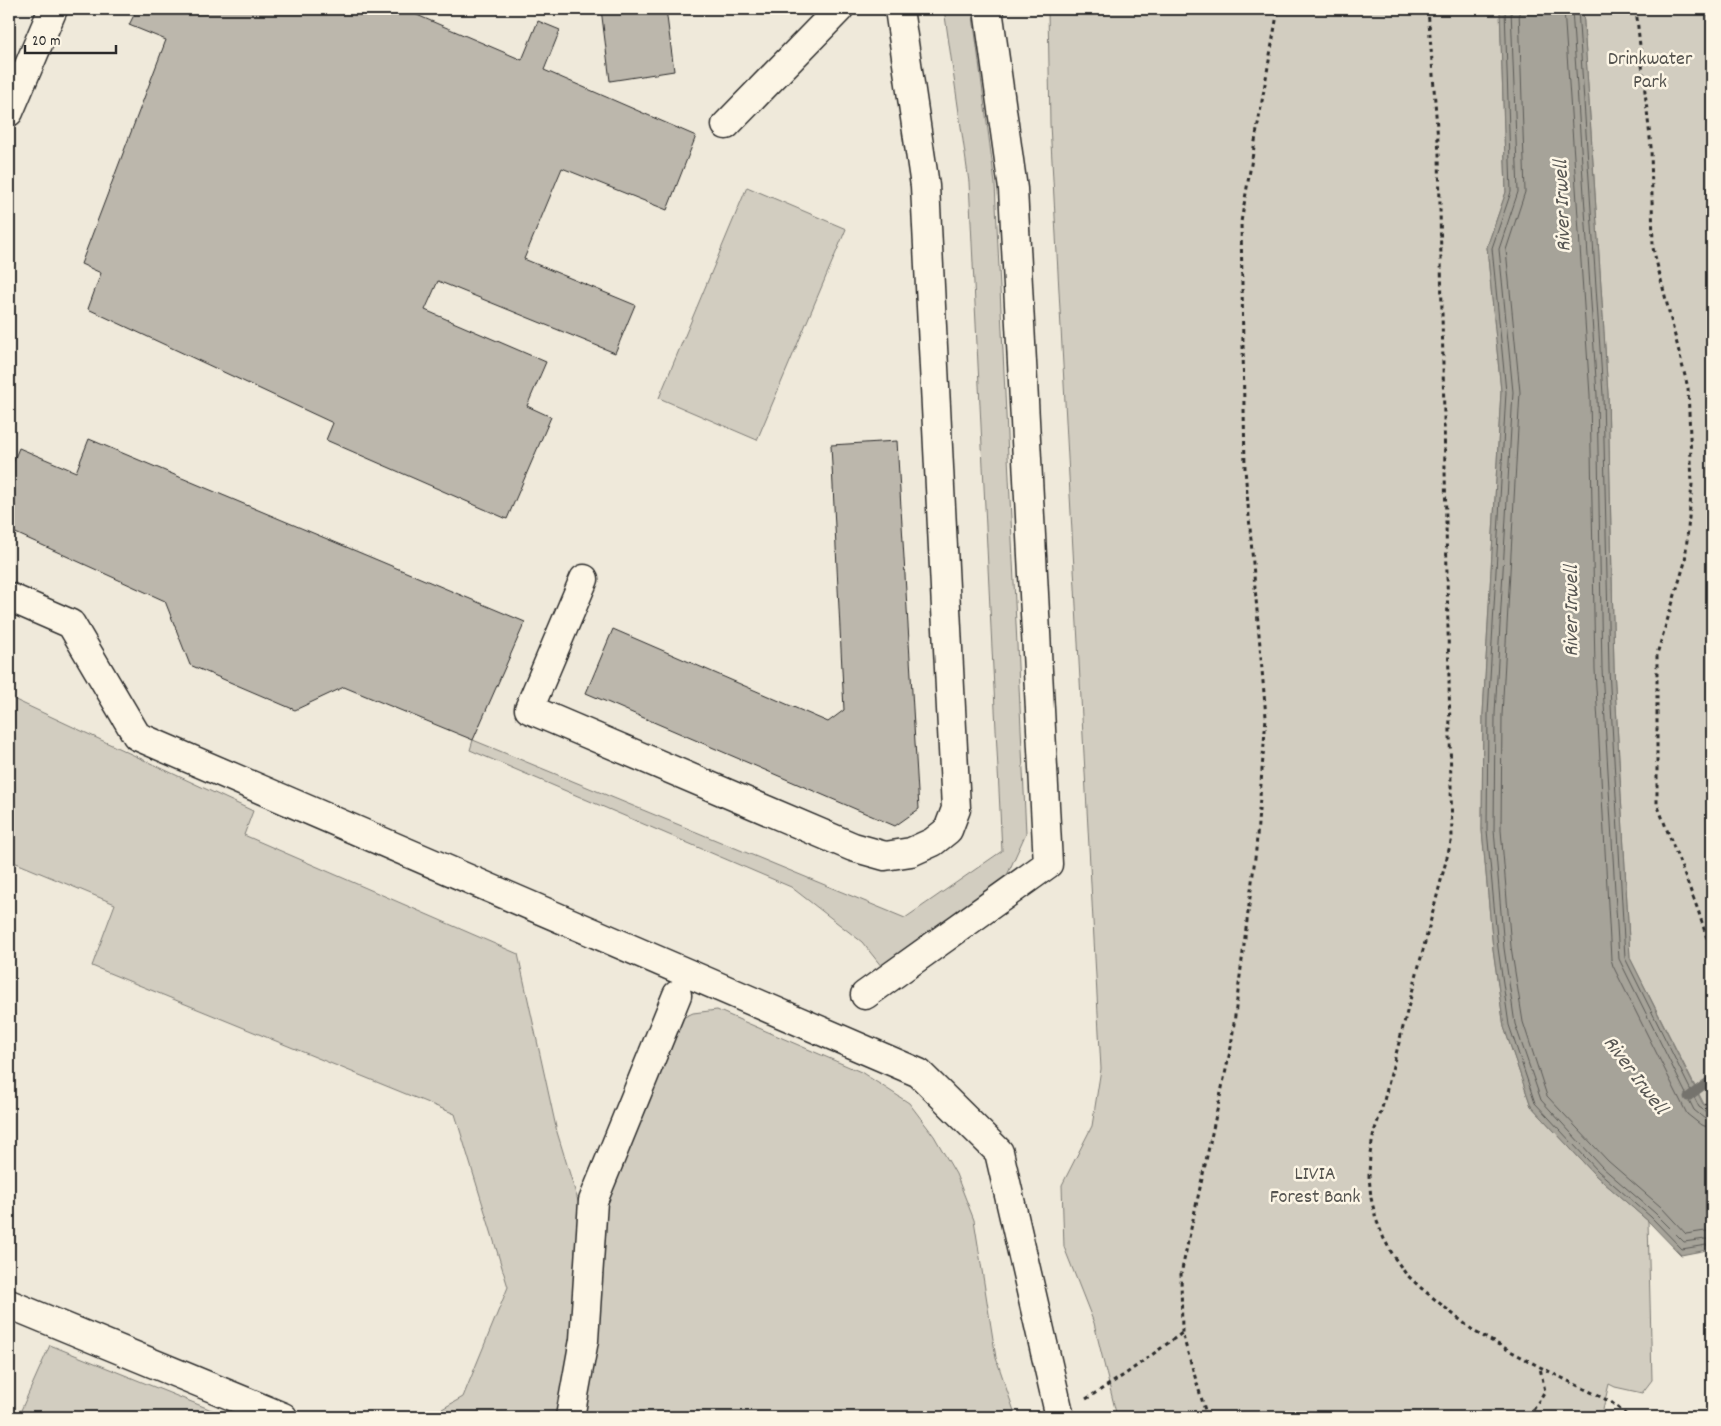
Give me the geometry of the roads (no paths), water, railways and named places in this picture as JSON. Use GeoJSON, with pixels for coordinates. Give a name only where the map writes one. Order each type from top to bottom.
{"type":"FeatureCollection","features":[{"type":"Feature","properties":{"kind":"street"},"geometry":{"type":"LineString","coordinates":[[9,112],[53,9]]}},
{"type":"Feature","properties":{"kind":"street"},"geometry":{"type":"LineString","coordinates":[[726,125],[839,9]]}},
{"type":"Feature","properties":{"kind":"street"},"geometry":{"type":"LineString","coordinates":[[584,579],[529,709],[853,847],[869,852],[886,856],[911,852],[933,842],[948,830],[956,809],[925,186],[899,9]]}},
{"type":"Feature","properties":{"kind":"street"},"geometry":{"type":"LineString","coordinates":[[865,995],[1048,864],[1012,189],[988,9]]}},
{"type":"Feature","properties":{"kind":"street"},"geometry":{"type":"LineString","coordinates":[[9,597],[71,624],[137,736],[919,1073],[999,1152],[1060,1416]]}},
{"type":"Feature","properties":{"kind":"street"},"geometry":{"type":"LineString","coordinates":[[570,1417],[584,1340],[593,1201],[678,995]]}},
{"type":"Feature","properties":{"kind":"street"},"geometry":{"type":"LineString","coordinates":[[9,1304],[284,1417]]}},
{"type":"Feature","properties":{"kind":"water","name":"River Irwell"},"geometry":{"type":"Polygon","coordinates":[[[1500,9],[1583,9],[1608,394],[1614,668],[1630,958],[1703,1104],[1712,1110],[1712,1265],[1707,1250],[1681,1255],[1648,1221],[1595,1175],[1531,1106],[1504,1027],[1493,949],[1482,830],[1483,714],[1501,391],[1487,247],[1506,192],[1500,9]]]}},
{"type":"Feature","properties":{"kind":"waterway"},"geometry":{"type":"LineString","coordinates":[[1688,1097],[1712,1079]]}},
{"type":"Feature","properties":{"kind":"park label","name":"Drinkwater Park"},"geometry":{"type":"Point","coordinates":[1650,72]}},
{"type":"Feature","properties":{"kind":"park label","name":"LIVIA Forest Bank"},"geometry":{"type":"Point","coordinates":[1315,1186]}}]}
